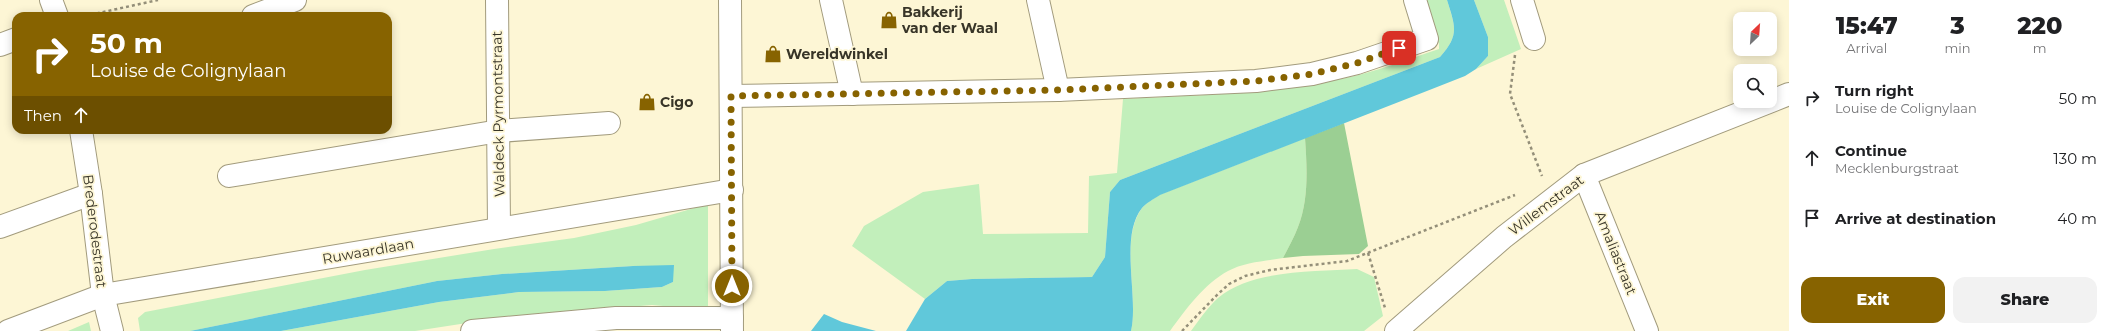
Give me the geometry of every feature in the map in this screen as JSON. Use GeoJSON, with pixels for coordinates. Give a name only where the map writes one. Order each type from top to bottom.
{"type":"FeatureCollection","features":[{"type":"Feature","properties":{"kind":"street"},"geometry":{"type":"LineString","coordinates":[[51,0],[56,12]]}},
{"type":"Feature","properties":{"kind":"street"},"geometry":{"type":"LineString","coordinates":[[264,12],[295,0]]}},
{"type":"Feature","properties":{"kind":"street","name":"Waldeck Pyrmontstraat"},"geometry":{"type":"LineString","coordinates":[[497,0],[500,228]]}},
{"type":"Feature","properties":{"kind":"street"},"geometry":{"type":"LineString","coordinates":[[472,331],[616,318],[732,324],[730,0]]}},
{"type":"Feature","properties":{"kind":"street"},"geometry":{"type":"LineString","coordinates":[[831,0],[852,94]]}},
{"type":"Feature","properties":{"kind":"street"},"geometry":{"type":"LineString","coordinates":[[1038,0],[1058,90]]}},
{"type":"Feature","properties":{"kind":"street"},"geometry":{"type":"LineString","coordinates":[[731,96],[1058,90],[1256,81],[1312,74],[1357,63],[1427,39],[1415,0]]}},
{"type":"Feature","properties":{"kind":"street"},"geometry":{"type":"LineString","coordinates":[[1522,0],[1534,39]]}},
{"type":"Feature","properties":{"kind":"street"},"geometry":{"type":"LineString","coordinates":[[0,45],[12,40]]}},
{"type":"Feature","properties":{"kind":"street","name":"Willemstraat"},"geometry":{"type":"LineString","coordinates":[[1396,331],[1504,237],[1584,175],[1789,94]]}},
{"type":"Feature","properties":{"kind":"street"},"geometry":{"type":"LineString","coordinates":[[229,176],[499,131],[609,123]]}},
{"type":"Feature","properties":{"kind":"street","name":"Brederodestraat"},"geometry":{"type":"LineString","coordinates":[[82,134],[91,194],[103,295],[112,331]]}},
{"type":"Feature","properties":{"kind":"street","name":"Amaliastraat"},"geometry":{"type":"LineString","coordinates":[[1584,175],[1647,331]]}},
{"type":"Feature","properties":{"kind":"street","name":"Ruwaardlaan"},"geometry":{"type":"LineString","coordinates":[[8,331],[103,295],[732,190]]}},
{"type":"Feature","properties":{"kind":"street"},"geometry":{"type":"LineString","coordinates":[[0,227],[91,194]]}},
{"type":"Feature","properties":{"kind":"path"},"geometry":{"type":"LineString","coordinates":[[103,12],[158,0]]}},
{"type":"Feature","properties":{"kind":"path"},"geometry":{"type":"LineString","coordinates":[[1534,39],[1516,46],[1510,94],[1551,200]]}},
{"type":"Feature","properties":{"kind":"path"},"geometry":{"type":"LineString","coordinates":[[1182,331],[1217,295],[1230,284],[1245,276],[1270,270],[1347,261],[1523,192]]}},
{"type":"Feature","properties":{"kind":"path"},"geometry":{"type":"LineString","coordinates":[[1368,253],[1386,310]]}},
{"type":"Feature","properties":{"kind":"green space"},"geometry":{"type":"Polygon","coordinates":[[[1424,0],[1447,0],[1454,24],[1451,42],[1440,57],[1120,180],[1110,192],[1105,257],[1092,277],[972,279],[947,281],[925,299],[852,246],[864,226],[923,192],[979,184],[983,234],[1088,233],[1089,176],[1117,173],[1123,99],[1263,91],[1346,78],[1393,65],[1439,49],[1439,44],[1424,0]]]}},
{"type":"Feature","properties":{"kind":"green space"},"geometry":{"type":"Polygon","coordinates":[[[1474,0],[1504,0],[1521,49],[1476,69],[1488,56],[1488,37],[1474,0]]]}},
{"type":"Feature","properties":{"kind":"green space"},"geometry":{"type":"Polygon","coordinates":[[[1344,123],[1368,246],[1359,254],[1283,258],[1302,217],[1306,195],[1307,172],[1305,138],[1344,123]]]}},
{"type":"Feature","properties":{"kind":"green space"},"geometry":{"type":"Polygon","coordinates":[[[1305,138],[1307,172],[1306,195],[1302,217],[1283,258],[1255,262],[1234,268],[1219,276],[1203,290],[1182,314],[1170,331],[1131,331],[1133,317],[1131,268],[1132,236],[1135,221],[1142,208],[1159,195],[1305,138]]]}},
{"type":"Feature","properties":{"kind":"green space"},"geometry":{"type":"Polygon","coordinates":[[[708,204],[708,310],[652,305],[506,317],[415,331],[281,331],[439,302],[519,292],[605,291],[662,287],[673,282],[633,266],[502,274],[437,281],[190,331],[140,331],[138,318],[145,312],[365,270],[494,249],[574,238],[636,225],[708,204]]]}},
{"type":"Feature","properties":{"kind":"green space"},"geometry":{"type":"Polygon","coordinates":[[[1357,269],[1374,277],[1383,316],[1364,331],[1191,331],[1207,309],[1218,298],[1232,289],[1248,282],[1284,274],[1357,269]]]}},
{"type":"Feature","properties":{"kind":"green space"},"geometry":{"type":"Polygon","coordinates":[[[89,322],[91,331],[68,331],[89,322]]]}},
{"type":"Feature","properties":{"kind":"water"},"geometry":{"type":"Polygon","coordinates":[[[1447,0],[1474,0],[1488,37],[1488,56],[1476,69],[1465,76],[1160,195],[1142,208],[1135,220],[1132,235],[1131,268],[1133,317],[1131,331],[906,331],[925,299],[947,281],[972,279],[1092,277],[1105,257],[1110,192],[1120,180],[1440,57],[1451,42],[1454,30],[1454,24],[1447,0]]]}},
{"type":"Feature","properties":{"kind":"water"},"geometry":{"type":"Polygon","coordinates":[[[674,265],[673,282],[662,287],[605,291],[519,292],[439,302],[281,331],[190,331],[437,281],[502,274],[674,265]]]}},
{"type":"Feature","properties":{"kind":"water"},"geometry":{"type":"Polygon","coordinates":[[[824,314],[842,322],[876,331],[811,331],[824,314]]]}},
{"type":"Feature","properties":{"kind":"place","name":"Bakkerij van der Waal"},"geometry":{"type":"Point","coordinates":[889,20]}},
{"type":"Feature","properties":{"kind":"place","name":"Wereldwinkel"},"geometry":{"type":"Point","coordinates":[773,54]}},
{"type":"Feature","properties":{"kind":"place","name":"Cigo"},"geometry":{"type":"Point","coordinates":[647,102]}},
{"type":"Feature","properties":{"kind":"route"},"geometry":{"type":"LineString","coordinates":[[732,286],[731,96],[1058,90],[1256,81],[1312,74],[1357,63],[1399,48]]}}]}
